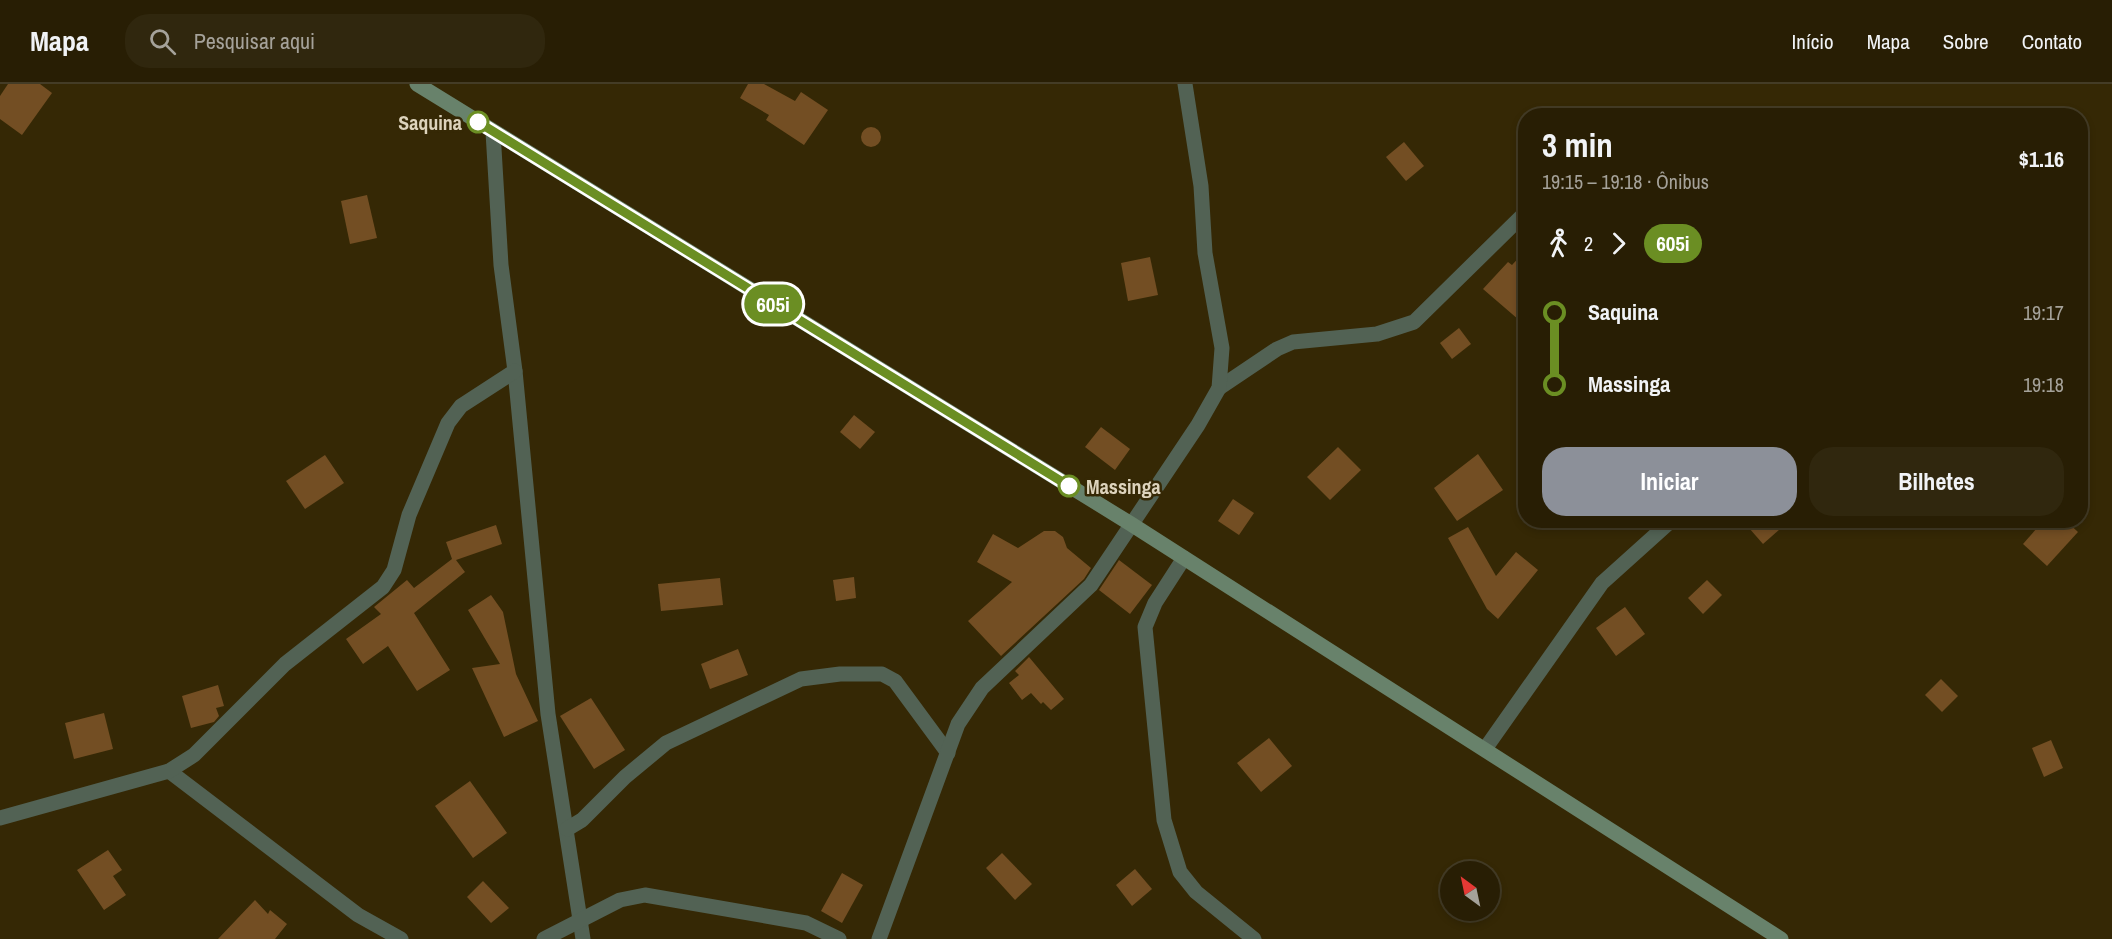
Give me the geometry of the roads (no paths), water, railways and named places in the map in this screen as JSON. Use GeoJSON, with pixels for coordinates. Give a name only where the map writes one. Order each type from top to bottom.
{"type":"FeatureCollection","features":[{"type":"Feature","properties":{"kind":"street"},"geometry":{"type":"LineString","coordinates":[[417,84],[1131,524],[1781,939]]}},
{"type":"Feature","properties":{"kind":"street"},"geometry":{"type":"LineString","coordinates":[[1185,84],[1201,186],[1205,253],[1222,348],[1219,388]]}},
{"type":"Feature","properties":{"kind":"street"},"geometry":{"type":"LineString","coordinates":[[493,132],[501,265],[515,371],[548,714],[583,939]]}},
{"type":"Feature","properties":{"kind":"street"},"geometry":{"type":"LineString","coordinates":[[879,939],[958,724],[982,688],[1091,585],[1198,424],[1219,388],[1277,348],[1293,342],[1377,334],[1414,322],[1518,221]]}},
{"type":"Feature","properties":{"kind":"street"},"geometry":{"type":"LineString","coordinates":[[0,818],[169,771],[194,755],[285,664],[383,587],[394,570],[409,515],[448,423],[461,406],[515,371]]}},
{"type":"Feature","properties":{"kind":"street"},"geometry":{"type":"LineString","coordinates":[[1485,749],[1602,583],[1663,528]]}},
{"type":"Feature","properties":{"kind":"street"},"geometry":{"type":"LineString","coordinates":[[1184,558],[1155,603],[1144,627],[1164,820],[1180,872],[1196,892],[1254,939]]}},
{"type":"Feature","properties":{"kind":"street"},"geometry":{"type":"LineString","coordinates":[[567,829],[582,820],[625,777],[666,743],[801,680],[840,674],[882,674],[895,681],[948,753]]}},
{"type":"Feature","properties":{"kind":"street"},"geometry":{"type":"LineString","coordinates":[[169,771],[358,915],[401,939]]}},
{"type":"Feature","properties":{"kind":"street"},"geometry":{"type":"LineString","coordinates":[[544,939],[620,900],[645,894],[806,922],[839,939]]}},
{"type":"Feature","properties":{"kind":"place","name":"Saquina"},"geometry":{"type":"Point","coordinates":[478,122]}},
{"type":"Feature","properties":{"kind":"place","name":"Massinga"},"geometry":{"type":"Point","coordinates":[1069,486]}}]}
